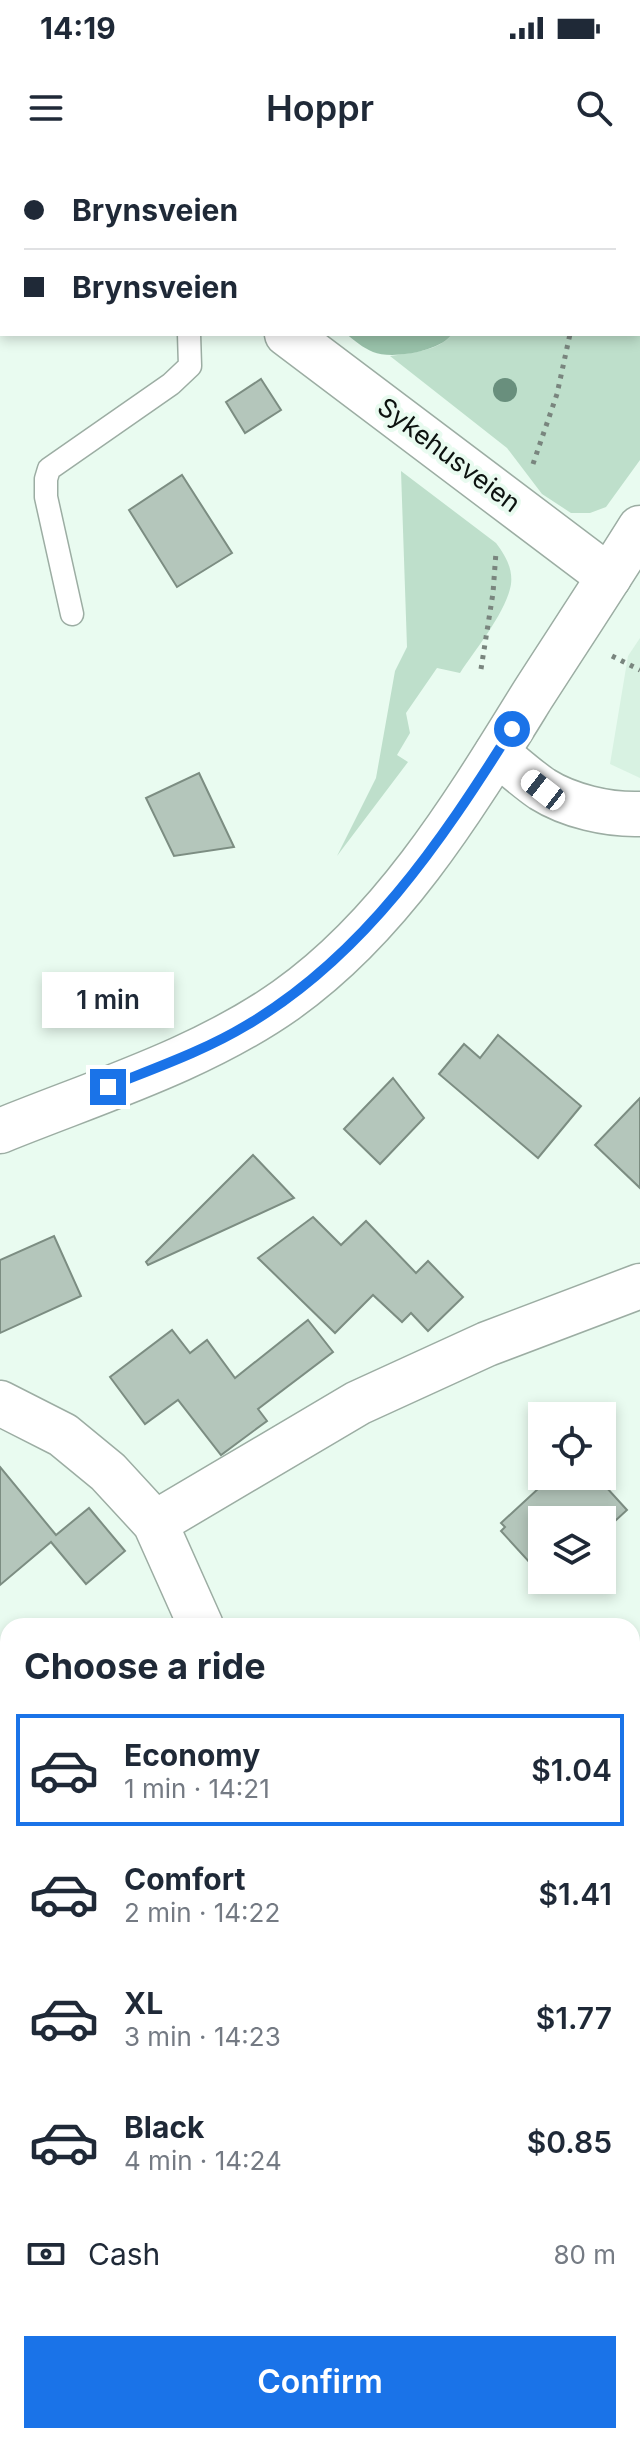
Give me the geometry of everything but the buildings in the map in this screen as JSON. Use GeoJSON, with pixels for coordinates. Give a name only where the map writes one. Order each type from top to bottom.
{"type":"FeatureCollection","features":[{"type":"Feature","properties":{"kind":"street","name":"Sykehusveien"},"geometry":{"type":"LineString","coordinates":[[290,336],[609,577]]}},
{"type":"Feature","properties":{"kind":"street"},"geometry":{"type":"LineString","coordinates":[[0,1131],[190,1054],[248,1025],[331,965],[385,909],[436,842],[497,753],[640,528]]}},
{"type":"Feature","properties":{"kind":"street"},"geometry":{"type":"LineString","coordinates":[[497,753],[543,790],[584,807],[625,815],[640,814]]}},
{"type":"Feature","properties":{"kind":"street"},"geometry":{"type":"LineString","coordinates":[[155,1523],[358,1403],[487,1344],[640,1286]]}},
{"type":"Feature","properties":{"kind":"street"},"geometry":{"type":"LineString","coordinates":[[0,1403],[63,1435],[108,1472],[155,1523],[197,1618]]}},
{"type":"Feature","properties":{"kind":"lane"},"geometry":{"type":"LineString","coordinates":[[72,614],[46,497],[49,469],[171,384],[190,366],[189,336]]}},
{"type":"Feature","properties":{"kind":"path"},"geometry":{"type":"LineString","coordinates":[[532,468],[557,394],[570,336]]}},
{"type":"Feature","properties":{"kind":"path"},"geometry":{"type":"LineString","coordinates":[[481,669],[493,593],[496,550]]}},
{"type":"Feature","properties":{"kind":"path"},"geometry":{"type":"LineString","coordinates":[[609,654],[640,670]]}},
{"type":"Feature","properties":{"kind":"shaded area"},"geometry":{"type":"Polygon","coordinates":[[[349,336],[450,336],[427,349],[392,355],[369,350],[349,336]]]}},
{"type":"Feature","properties":{"kind":"shaded area"},"geometry":{"type":"Polygon","coordinates":[[[450,336],[640,336],[640,460],[606,507],[590,513],[571,513],[542,494],[507,448],[390,356],[432,348],[450,336]]]}},
{"type":"Feature","properties":{"kind":"shaded area"},"geometry":{"type":"Polygon","coordinates":[[[401,471],[496,543],[508,562],[511,584],[497,618],[460,673],[437,668],[406,713],[410,733],[397,755],[408,762],[337,856],[376,778],[395,671],[407,647],[401,471]]]}},
{"type":"Feature","properties":{"kind":"shaded area"},"geometry":{"type":"Polygon","coordinates":[[[640,638],[640,778],[610,764],[628,656],[640,638]]]}},
{"type":"Feature","properties":{"kind":"route"},"geometry":{"type":"LineString","coordinates":[[108,1087],[190,1054],[248,1025],[331,965],[385,909],[436,842],[512,729]]}}]}
